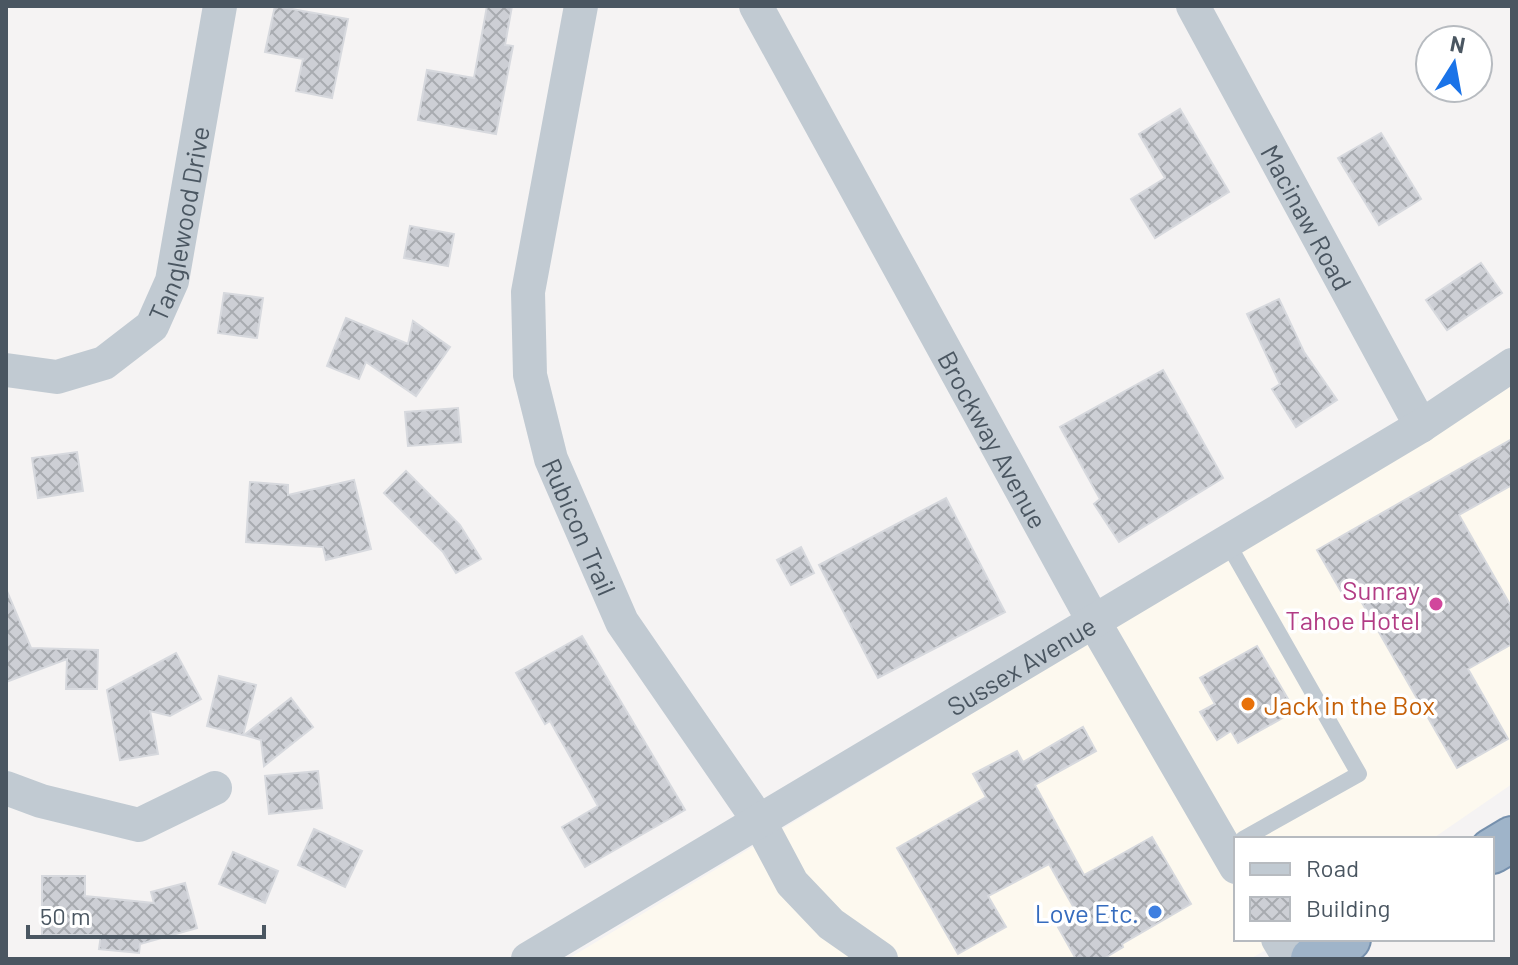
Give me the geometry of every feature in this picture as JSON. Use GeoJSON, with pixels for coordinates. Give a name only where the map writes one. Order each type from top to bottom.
{"type":"FeatureCollection","features":[{"type":"Feature","properties":{"kind":"highway"},"geometry":{"type":"LineString","coordinates":[[1494,850],[1512,839]]}},
{"type":"Feature","properties":{"kind":"highway"},"geometry":{"type":"LineString","coordinates":[[1313,959],[1344,941]]}},
{"type":"Feature","properties":{"kind":"street","name":"Tanglewood Drive"},"geometry":{"type":"LineString","coordinates":[[6,370],[57,377],[104,363],[152,326],[172,281],[220,6]]}},
{"type":"Feature","properties":{"kind":"street","name":"Rubicon Trail"},"geometry":{"type":"LineString","coordinates":[[581,6],[528,292],[530,375],[551,459],[622,622],[759,821],[792,883],[831,924],[881,959]]}},
{"type":"Feature","properties":{"kind":"street","name":"Brockway Avenue"},"geometry":{"type":"LineString","coordinates":[[756,6],[1094,622],[1234,848]]}},
{"type":"Feature","properties":{"kind":"street","name":"Macinaw Road"},"geometry":{"type":"LineString","coordinates":[[1193,6],[1421,426]]}},
{"type":"Feature","properties":{"kind":"street","name":"Sussex Avenue"},"geometry":{"type":"LineString","coordinates":[[528,959],[1421,426],[1512,365]]}},
{"type":"Feature","properties":{"kind":"street"},"geometry":{"type":"LineString","coordinates":[[6,788],[41,801],[139,825],[215,788]]}},
{"type":"Feature","properties":{"kind":"street"},"geometry":{"type":"LineString","coordinates":[[1279,941],[1290,959]]}},
{"type":"Feature","properties":{"kind":"lane"},"geometry":{"type":"LineString","coordinates":[[1227,542],[1359,774],[1256,837]]}},
{"type":"Feature","properties":{"kind":"shaded area"},"geometry":{"type":"Polygon","coordinates":[[[1512,386],[1512,784],[1435,837],[1234,837],[1234,941],[1282,941],[1250,959],[568,959],[1512,386]]]}},
{"type":"Feature","properties":{"kind":"building"},"geometry":{"type":"Polygon","coordinates":[[[275,6],[348,19],[332,98],[296,91],[303,59],[265,52],[275,6]]]}},
{"type":"Feature","properties":{"kind":"building"},"geometry":{"type":"Polygon","coordinates":[[[487,6],[512,6],[505,45],[513,46],[496,134],[418,120],[427,70],[474,78],[487,6]]]}},
{"type":"Feature","properties":{"kind":"building"},"geometry":{"type":"Polygon","coordinates":[[[1180,109],[1229,192],[1155,238],[1131,199],[1165,178],[1139,134],[1180,109]]]}},
{"type":"Feature","properties":{"kind":"building"},"geometry":{"type":"Polygon","coordinates":[[[1381,133],[1421,199],[1379,225],[1338,158],[1381,133]]]}},
{"type":"Feature","properties":{"kind":"building"},"geometry":{"type":"Polygon","coordinates":[[[410,226],[454,234],[448,266],[404,258],[410,226]]]}},
{"type":"Feature","properties":{"kind":"building"},"geometry":{"type":"Polygon","coordinates":[[[1481,263],[1502,293],[1447,330],[1426,300],[1481,263]]]}},
{"type":"Feature","properties":{"kind":"building"},"geometry":{"type":"Polygon","coordinates":[[[224,293],[263,298],[257,338],[218,333],[224,293]]]}},
{"type":"Feature","properties":{"kind":"building"},"geometry":{"type":"Polygon","coordinates":[[[1279,299],[1304,352],[1337,400],[1296,427],[1272,389],[1280,384],[1247,314],[1279,299]]]}},
{"type":"Feature","properties":{"kind":"building"},"geometry":{"type":"Polygon","coordinates":[[[346,318],[408,344],[413,321],[450,347],[416,396],[366,362],[359,379],[327,366],[346,318]]]}},
{"type":"Feature","properties":{"kind":"building"},"geometry":{"type":"Polygon","coordinates":[[[1163,370],[1223,478],[1119,542],[1094,504],[1100,499],[1060,427],[1163,370]]]}},
{"type":"Feature","properties":{"kind":"building"},"geometry":{"type":"Polygon","coordinates":[[[458,408],[461,442],[408,446],[405,412],[458,408]]]}},
{"type":"Feature","properties":{"kind":"building","name":"Sunray Tahoe Hotel"},"geometry":{"type":"Polygon","coordinates":[[[1512,439],[1512,485],[1459,515],[1512,608],[1512,644],[1468,669],[1508,739],[1457,768],[1357,594],[1346,600],[1317,550],[1512,439]]]}},
{"type":"Feature","properties":{"kind":"building"},"geometry":{"type":"Polygon","coordinates":[[[77,452],[83,491],[38,498],[32,458],[77,452]]]}},
{"type":"Feature","properties":{"kind":"building"},"geometry":{"type":"Polygon","coordinates":[[[406,471],[460,525],[481,559],[456,573],[443,552],[384,493],[406,471]]]}},
{"type":"Feature","properties":{"kind":"building"},"geometry":{"type":"Polygon","coordinates":[[[354,480],[371,549],[326,560],[323,547],[246,542],[250,482],[288,485],[288,495],[354,480]]]}},
{"type":"Feature","properties":{"kind":"building"},"geometry":{"type":"Polygon","coordinates":[[[946,498],[1005,612],[878,678],[819,565],[946,498]]]}},
{"type":"Feature","properties":{"kind":"building"},"geometry":{"type":"Polygon","coordinates":[[[801,547],[814,573],[791,585],[777,560],[801,547]]]}},
{"type":"Feature","properties":{"kind":"building"},"geometry":{"type":"Polygon","coordinates":[[[6,589],[31,648],[98,650],[97,689],[66,689],[67,659],[6,682],[6,589]]]}},
{"type":"Feature","properties":{"kind":"building"},"geometry":{"type":"Polygon","coordinates":[[[582,636],[685,810],[585,867],[562,827],[598,806],[550,721],[545,724],[516,673],[582,636]]]}},
{"type":"Feature","properties":{"kind":"building"},"geometry":{"type":"Polygon","coordinates":[[[1257,646],[1295,711],[1238,743],[1231,731],[1217,740],[1200,712],[1215,704],[1200,678],[1257,646]]]}},
{"type":"Feature","properties":{"kind":"building"},"geometry":{"type":"Polygon","coordinates":[[[176,653],[201,699],[170,716],[150,711],[158,754],[120,760],[107,690],[176,653]]]}},
{"type":"Feature","properties":{"kind":"building"},"geometry":{"type":"Polygon","coordinates":[[[219,676],[256,685],[243,735],[207,726],[219,676]]]}},
{"type":"Feature","properties":{"kind":"building"},"geometry":{"type":"Polygon","coordinates":[[[291,698],[313,727],[264,766],[261,740],[244,735],[291,698]]]}},
{"type":"Feature","properties":{"kind":"building"},"geometry":{"type":"Polygon","coordinates":[[[1083,727],[1096,751],[1035,785],[1084,875],[1152,837],[1191,904],[1122,944],[1123,947],[1103,959],[1076,959],[1058,927],[1078,915],[1049,864],[988,896],[1006,927],[958,954],[897,848],[986,797],[973,774],[1017,751],[1023,762],[1083,727]]]}},
{"type":"Feature","properties":{"kind":"building"},"geometry":{"type":"Polygon","coordinates":[[[318,771],[322,808],[269,814],[265,776],[318,771]]]}},
{"type":"Feature","properties":{"kind":"building"},"geometry":{"type":"Polygon","coordinates":[[[314,829],[362,851],[345,887],[298,865],[314,829]]]}},
{"type":"Feature","properties":{"kind":"building"},"geometry":{"type":"Polygon","coordinates":[[[233,852],[278,871],[265,903],[219,884],[233,852]]]}},
{"type":"Feature","properties":{"kind":"building"},"geometry":{"type":"Polygon","coordinates":[[[42,876],[85,876],[85,896],[154,903],[151,892],[185,883],[197,928],[140,944],[139,953],[99,949],[101,935],[42,935],[42,876]]]}},
{"type":"Feature","properties":{"kind":"place","name":"Sunray Tahoe Hotel"},"geometry":{"type":"Point","coordinates":[1436,604]}},
{"type":"Feature","properties":{"kind":"place","name":"Jack in the Box"},"geometry":{"type":"Point","coordinates":[1248,704]}},
{"type":"Feature","properties":{"kind":"place","name":"Love Etc."},"geometry":{"type":"Point","coordinates":[1155,912]}}]}
